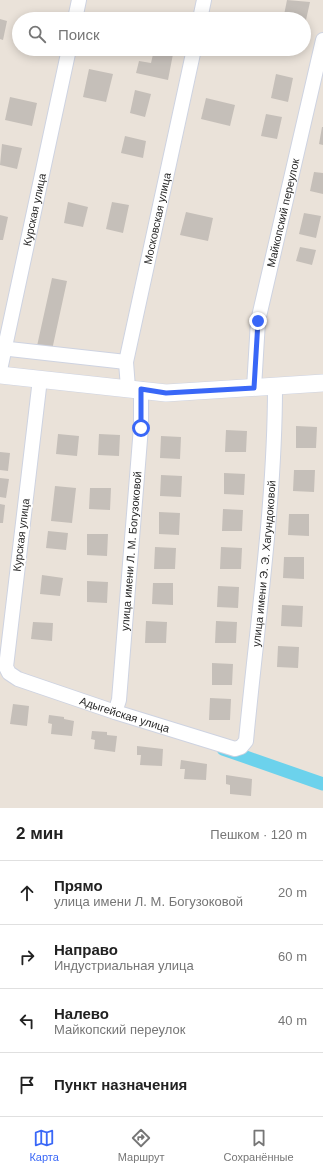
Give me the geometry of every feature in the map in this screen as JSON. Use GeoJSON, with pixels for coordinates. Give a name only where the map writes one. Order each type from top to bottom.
{"type":"FeatureCollection","features":[{"type":"Feature","properties":{"kind":"street"},"geometry":{"type":"LineString","coordinates":[[76,12],[79,0]]}},
{"type":"Feature","properties":{"kind":"street"},"geometry":{"type":"LineString","coordinates":[[201,12],[204,0]]}},
{"type":"Feature","properties":{"kind":"street","name":"Майкопский переулок"},"geometry":{"type":"LineString","coordinates":[[254,388],[258,321],[323,40]]}},
{"type":"Feature","properties":{"kind":"street","name":"Курская улица"},"geometry":{"type":"LineString","coordinates":[[0,370],[2,348],[67,56]]}},
{"type":"Feature","properties":{"kind":"street","name":"Московская улица"},"geometry":{"type":"LineString","coordinates":[[134,389],[126,362],[192,56]]}},
{"type":"Feature","properties":{"kind":"street"},"geometry":{"type":"LineString","coordinates":[[2,348],[126,362]]}},
{"type":"Feature","properties":{"kind":"street"},"geometry":{"type":"LineString","coordinates":[[0,375],[166,393],[323,383]]}},
{"type":"Feature","properties":{"kind":"street","name":"Курская улица"},"geometry":{"type":"LineString","coordinates":[[6,667],[40,379]]}},
{"type":"Feature","properties":{"kind":"street","name":"улица имени Э. Э. Хагундоковой"},"geometry":{"type":"LineString","coordinates":[[246,741],[268,520],[275,425],[275,386]]}},
{"type":"Feature","properties":{"kind":"street","name":"улица имени Л. М. Богузоковой"},"geometry":{"type":"LineString","coordinates":[[115,712],[119,700],[141,428],[134,389]]}},
{"type":"Feature","properties":{"kind":"street","name":"Адыгейская улица"},"geometry":{"type":"LineString","coordinates":[[6,667],[9,673],[18,679],[115,712],[236,749],[241,747],[246,741]]}},
{"type":"Feature","properties":{"kind":"building"},"geometry":{"type":"Polygon","coordinates":[[[287,0],[310,2],[308,12],[285,12],[287,0]]]}},
{"type":"Feature","properties":{"kind":"building"},"geometry":{"type":"Polygon","coordinates":[[[0,19],[7,21],[3,40],[0,39],[0,19]]]}},
{"type":"Feature","properties":{"kind":"building"},"geometry":{"type":"Polygon","coordinates":[[[153,56],[173,56],[168,80],[136,73],[139,61],[151,63],[153,56]]]}},
{"type":"Feature","properties":{"kind":"building"},"geometry":{"type":"Polygon","coordinates":[[[89,69],[113,74],[106,102],[83,97],[89,69]]]}},
{"type":"Feature","properties":{"kind":"building"},"geometry":{"type":"Polygon","coordinates":[[[276,74],[293,78],[288,102],[271,98],[276,74]]]}},
{"type":"Feature","properties":{"kind":"building"},"geometry":{"type":"Polygon","coordinates":[[[135,90],[151,94],[145,117],[130,113],[135,90]]]}},
{"type":"Feature","properties":{"kind":"building"},"geometry":{"type":"Polygon","coordinates":[[[10,97],[37,103],[32,126],[5,120],[10,97]]]}},
{"type":"Feature","properties":{"kind":"building"},"geometry":{"type":"Polygon","coordinates":[[[206,98],[235,105],[230,126],[201,119],[206,98]]]}},
{"type":"Feature","properties":{"kind":"building"},"geometry":{"type":"Polygon","coordinates":[[[266,114],[282,117],[277,139],[261,136],[266,114]]]}},
{"type":"Feature","properties":{"kind":"building"},"geometry":{"type":"Polygon","coordinates":[[[323,127],[323,145],[319,144],[323,127]]]}},
{"type":"Feature","properties":{"kind":"building"},"geometry":{"type":"Polygon","coordinates":[[[125,136],[146,141],[143,158],[121,153],[125,136]]]}},
{"type":"Feature","properties":{"kind":"building"},"geometry":{"type":"Polygon","coordinates":[[[2,144],[22,148],[17,169],[0,165],[2,144]]]}},
{"type":"Feature","properties":{"kind":"building"},"geometry":{"type":"Polygon","coordinates":[[[314,172],[323,173],[323,194],[310,191],[314,172]]]}},
{"type":"Feature","properties":{"kind":"building"},"geometry":{"type":"Polygon","coordinates":[[[68,202],[88,207],[83,227],[64,223],[68,202]]]}},
{"type":"Feature","properties":{"kind":"building"},"geometry":{"type":"Polygon","coordinates":[[[112,202],[129,205],[123,233],[106,229],[112,202]]]}},
{"type":"Feature","properties":{"kind":"building"},"geometry":{"type":"Polygon","coordinates":[[[186,212],[213,218],[208,241],[180,235],[186,212]]]}},
{"type":"Feature","properties":{"kind":"building"},"geometry":{"type":"Polygon","coordinates":[[[304,213],[321,216],[316,238],[299,234],[304,213]]]}},
{"type":"Feature","properties":{"kind":"building"},"geometry":{"type":"Polygon","coordinates":[[[0,215],[8,217],[3,240],[0,240],[0,215]]]}},
{"type":"Feature","properties":{"kind":"building"},"geometry":{"type":"Polygon","coordinates":[[[300,247],[316,250],[312,265],[296,261],[300,247]]]}},
{"type":"Feature","properties":{"kind":"building"},"geometry":{"type":"Polygon","coordinates":[[[52,278],[67,281],[52,350],[37,346],[52,278]]]}},
{"type":"Feature","properties":{"kind":"building"},"geometry":{"type":"Polygon","coordinates":[[[296,426],[317,427],[316,448],[296,448],[296,426]]]}},
{"type":"Feature","properties":{"kind":"building"},"geometry":{"type":"Polygon","coordinates":[[[226,430],[247,431],[246,452],[225,452],[226,430]]]}},
{"type":"Feature","properties":{"kind":"building"},"geometry":{"type":"Polygon","coordinates":[[[58,434],[79,436],[77,456],[56,454],[58,434]]]}},
{"type":"Feature","properties":{"kind":"building"},"geometry":{"type":"Polygon","coordinates":[[[99,434],[120,435],[119,456],[98,455],[99,434]]]}},
{"type":"Feature","properties":{"kind":"building"},"geometry":{"type":"Polygon","coordinates":[[[161,436],[181,437],[180,459],[160,458],[161,436]]]}},
{"type":"Feature","properties":{"kind":"building"},"geometry":{"type":"Polygon","coordinates":[[[0,452],[10,453],[8,471],[0,470],[0,452]]]}},
{"type":"Feature","properties":{"kind":"building"},"geometry":{"type":"Polygon","coordinates":[[[294,470],[315,470],[314,492],[293,491],[294,470]]]}},
{"type":"Feature","properties":{"kind":"building"},"geometry":{"type":"Polygon","coordinates":[[[224,473],[245,474],[244,495],[224,494],[224,473]]]}},
{"type":"Feature","properties":{"kind":"building"},"geometry":{"type":"Polygon","coordinates":[[[161,475],[182,476],[181,497],[160,496],[161,475]]]}},
{"type":"Feature","properties":{"kind":"building"},"geometry":{"type":"Polygon","coordinates":[[[0,478],[9,479],[6,498],[0,497],[0,478]]]}},
{"type":"Feature","properties":{"kind":"building"},"geometry":{"type":"Polygon","coordinates":[[[55,486],[76,488],[72,523],[51,521],[55,486]]]}},
{"type":"Feature","properties":{"kind":"building"},"geometry":{"type":"Polygon","coordinates":[[[90,488],[111,488],[110,510],[89,509],[90,488]]]}},
{"type":"Feature","properties":{"kind":"building"},"geometry":{"type":"Polygon","coordinates":[[[0,504],[5,505],[3,523],[0,523],[0,504]]]}},
{"type":"Feature","properties":{"kind":"building"},"geometry":{"type":"Polygon","coordinates":[[[223,509],[243,510],[242,531],[222,531],[223,509]]]}},
{"type":"Feature","properties":{"kind":"building"},"geometry":{"type":"Polygon","coordinates":[[[159,512],[180,513],[179,535],[159,534],[159,512]]]}},
{"type":"Feature","properties":{"kind":"building"},"geometry":{"type":"Polygon","coordinates":[[[289,514],[309,514],[309,536],[288,535],[289,514]]]}},
{"type":"Feature","properties":{"kind":"building"},"geometry":{"type":"Polygon","coordinates":[[[48,531],[68,533],[66,550],[46,548],[48,531]]]}},
{"type":"Feature","properties":{"kind":"building"},"geometry":{"type":"Polygon","coordinates":[[[87,534],[108,534],[107,556],[87,555],[87,534]]]}},
{"type":"Feature","properties":{"kind":"building"},"geometry":{"type":"Polygon","coordinates":[[[155,547],[176,548],[175,569],[154,569],[155,547]]]}},
{"type":"Feature","properties":{"kind":"building"},"geometry":{"type":"Polygon","coordinates":[[[221,547],[242,548],[241,569],[220,569],[221,547]]]}},
{"type":"Feature","properties":{"kind":"building"},"geometry":{"type":"Polygon","coordinates":[[[284,557],[304,557],[304,579],[283,578],[284,557]]]}},
{"type":"Feature","properties":{"kind":"building"},"geometry":{"type":"Polygon","coordinates":[[[42,575],[63,578],[60,596],[40,594],[42,575]]]}},
{"type":"Feature","properties":{"kind":"building"},"geometry":{"type":"Polygon","coordinates":[[[87,581],[108,582],[107,603],[87,602],[87,581]]]}},
{"type":"Feature","properties":{"kind":"building"},"geometry":{"type":"Polygon","coordinates":[[[153,583],[173,583],[173,605],[152,604],[153,583]]]}},
{"type":"Feature","properties":{"kind":"building"},"geometry":{"type":"Polygon","coordinates":[[[218,586],[239,587],[238,608],[217,607],[218,586]]]}},
{"type":"Feature","properties":{"kind":"building"},"geometry":{"type":"Polygon","coordinates":[[[282,605],[303,606],[302,627],[281,626],[282,605]]]}},
{"type":"Feature","properties":{"kind":"building"},"geometry":{"type":"Polygon","coordinates":[[[146,621],[167,622],[166,643],[145,643],[146,621]]]}},
{"type":"Feature","properties":{"kind":"building"},"geometry":{"type":"Polygon","coordinates":[[[216,621],[237,622],[236,643],[215,643],[216,621]]]}},
{"type":"Feature","properties":{"kind":"building"},"geometry":{"type":"Polygon","coordinates":[[[33,622],[53,623],[52,641],[31,639],[33,622]]]}},
{"type":"Feature","properties":{"kind":"building"},"geometry":{"type":"Polygon","coordinates":[[[278,646],[299,647],[298,668],[277,667],[278,646]]]}},
{"type":"Feature","properties":{"kind":"building"},"geometry":{"type":"Polygon","coordinates":[[[212,663],[233,664],[232,685],[212,685],[212,663]]]}},
{"type":"Feature","properties":{"kind":"building"},"geometry":{"type":"Polygon","coordinates":[[[210,698],[231,699],[230,720],[209,720],[210,698]]]}},
{"type":"Feature","properties":{"kind":"building"},"geometry":{"type":"Polygon","coordinates":[[[13,704],[29,706],[27,726],[10,724],[13,704]]]}},
{"type":"Feature","properties":{"kind":"building"},"geometry":{"type":"Polygon","coordinates":[[[49,715],[64,717],[64,719],[74,721],[72,736],[51,734],[52,724],[48,723],[49,715]]]}},
{"type":"Feature","properties":{"kind":"building"},"geometry":{"type":"Polygon","coordinates":[[[92,731],[107,732],[107,735],[117,736],[115,752],[94,749],[95,740],[91,739],[92,731]]]}},
{"type":"Feature","properties":{"kind":"building"},"geometry":{"type":"Polygon","coordinates":[[[137,746],[163,749],[162,766],[140,765],[141,755],[137,755],[137,746]]]}},
{"type":"Feature","properties":{"kind":"building"},"geometry":{"type":"Polygon","coordinates":[[[181,760],[207,764],[206,780],[184,779],[185,769],[180,769],[181,760]]]}},
{"type":"Feature","properties":{"kind":"building"},"geometry":{"type":"Polygon","coordinates":[[[226,775],[252,779],[251,796],[230,794],[230,785],[226,784],[226,775]]]}},
{"type":"Feature","properties":{"kind":"waterway"},"geometry":{"type":"LineString","coordinates":[[223,749],[323,784]]}},
{"type":"Feature","properties":{"kind":"route"},"geometry":{"type":"LineString","coordinates":[[141,428],[141,389],[166,393],[254,388],[258,321]]}}]}
